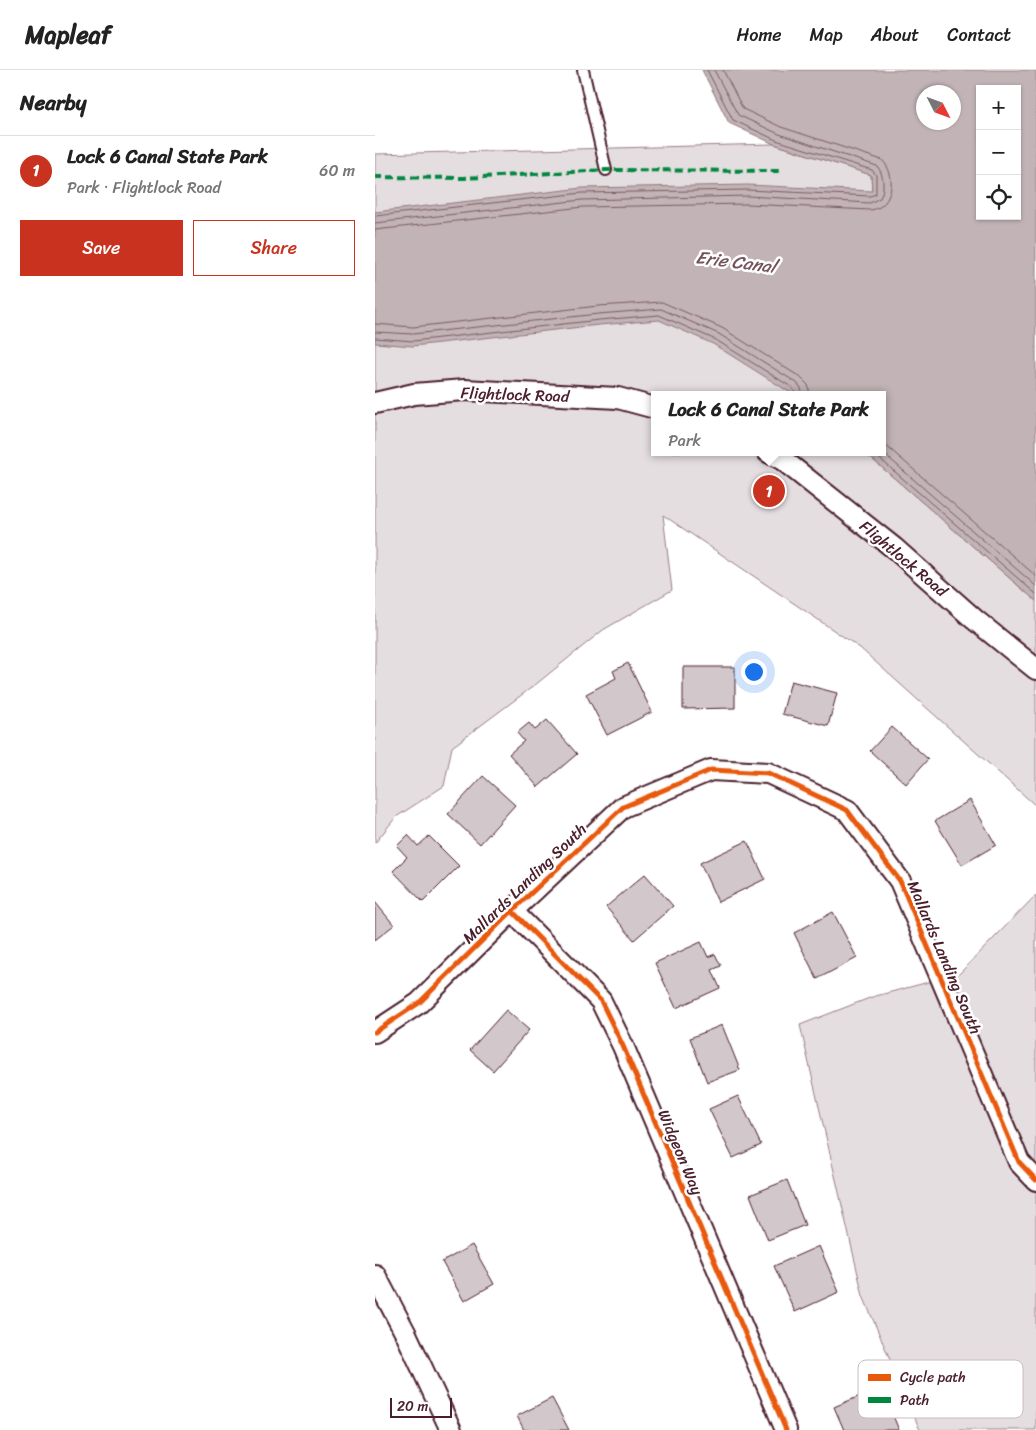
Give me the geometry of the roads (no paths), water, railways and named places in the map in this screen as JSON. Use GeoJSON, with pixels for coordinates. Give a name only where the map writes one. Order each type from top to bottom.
{"type":"FeatureCollection","features":[{"type":"Feature","properties":{"kind":"street","name":"Flightlock Road"},"geometry":{"type":"LineString","coordinates":[[375,403],[415,394],[464,390],[618,398],[651,407]]}},
{"type":"Feature","properties":{"kind":"street","name":"Flightlock Road"},"geometry":{"type":"LineString","coordinates":[[776,456],[894,548],[974,619],[1036,669]]}},
{"type":"Feature","properties":{"kind":"street","name":"Mallards Landing South"},"geometry":{"type":"LineString","coordinates":[[375,1032],[419,1003],[512,911],[623,807],[711,770],[768,773],[847,810],[899,881],[1019,1162],[1036,1180]]}},
{"type":"Feature","properties":{"kind":"street","name":"Widgeon Way"},"geometry":{"type":"LineString","coordinates":[[512,911],[601,1001],[623,1046],[786,1430]]}},
{"type":"Feature","properties":{"kind":"street"},"geometry":{"type":"LineString","coordinates":[[375,1275],[407,1336],[451,1430]]}},
{"type":"Feature","properties":{"kind":"lane"},"geometry":{"type":"LineString","coordinates":[[583,70],[607,170]]}},
{"type":"Feature","properties":{"kind":"water","name":"Erie Canal"},"geometry":{"type":"Polygon","coordinates":[[[702,70],[1036,70],[1036,601],[869,456],[886,456],[886,391],[788,391],[713,344],[659,320],[413,346],[375,343],[375,212],[582,188],[748,185],[872,191],[871,175],[774,144],[729,123],[702,70]]]}},
{"type":"Feature","properties":{"kind":"place","name":"Lock 6 Canal State Park"},"geometry":{"type":"Point","coordinates":[769,491]}}]}
